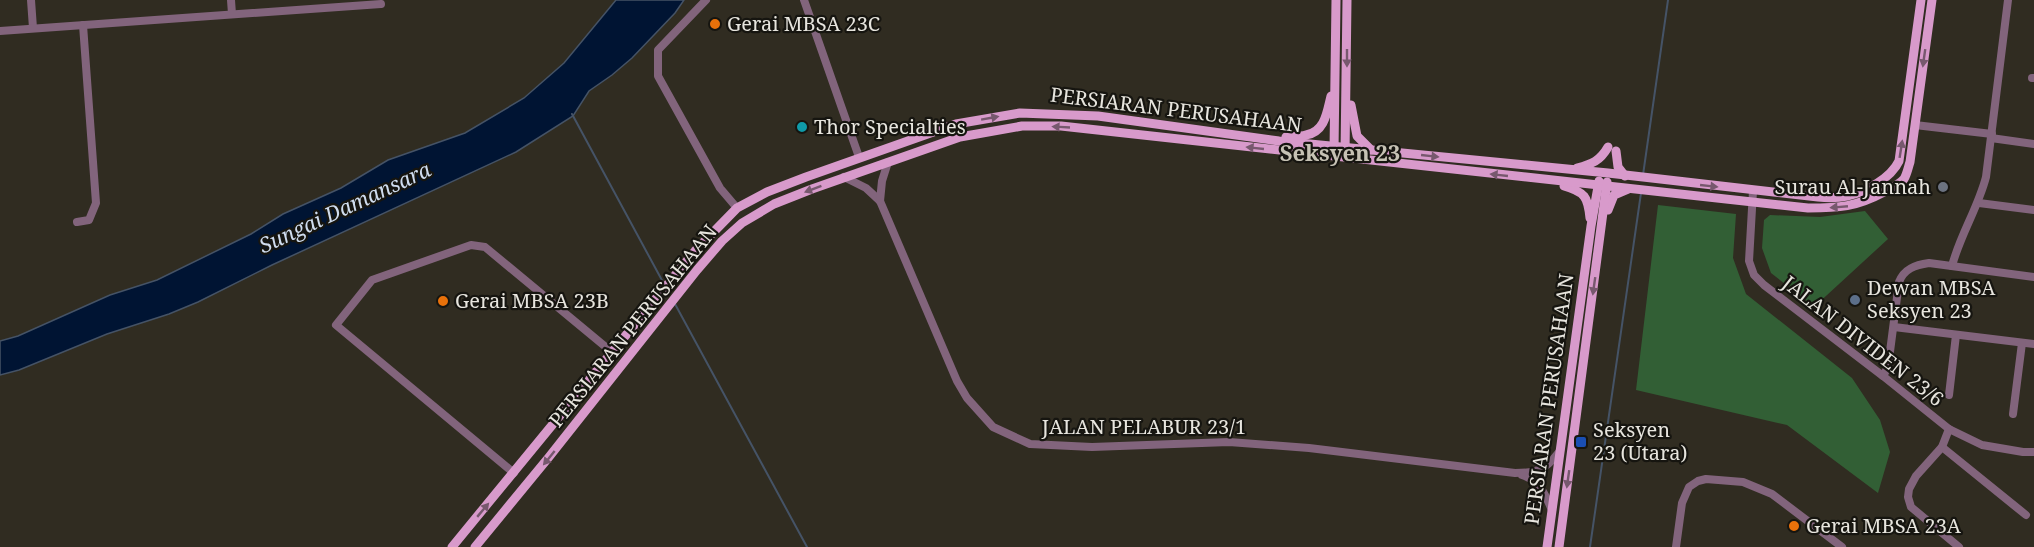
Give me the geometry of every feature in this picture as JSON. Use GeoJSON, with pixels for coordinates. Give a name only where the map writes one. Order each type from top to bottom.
{"type":"FeatureCollection","features":[{"type":"Feature","properties":{"kind":"main road"},"geometry":{"type":"LineString","coordinates":[[1334,152],[1336,0]]}},
{"type":"Feature","properties":{"kind":"main road"},"geometry":{"type":"LineString","coordinates":[[1345,158],[1347,0]]}},
{"type":"Feature","properties":{"kind":"main road","name":"PERSIARAN PERUSAHAAN"},"geometry":{"type":"LineString","coordinates":[[475,547],[722,241],[742,223],[774,204],[844,177],[960,137],[1022,126],[1061,126],[1334,152],[1346,147],[1605,173],[1818,198],[1848,196],[1886,179],[1894,171],[1900,152],[1922,0]]}},
{"type":"Feature","properties":{"kind":"main road","name":"PERSIARAN PERUSAHAAN"},"geometry":{"type":"LineString","coordinates":[[452,547],[695,251],[737,208],[767,192],[859,157],[956,124],[1020,113],[1098,116],[1279,141],[1334,152],[1345,158],[1752,203],[1808,208],[1853,206],[1866,202],[1903,181],[1910,162],[1932,0]]}},
{"type":"Feature","properties":{"kind":"main road"},"geometry":{"type":"LineString","coordinates":[[1279,141],[1290,137],[1305,136],[1319,129],[1326,119],[1335,78]]}},
{"type":"Feature","properties":{"kind":"main road"},"geometry":{"type":"LineString","coordinates":[[1347,82],[1357,136],[1372,150]]}},
{"type":"Feature","properties":{"kind":"main road"},"geometry":{"type":"LineString","coordinates":[[1572,170],[1595,163],[1612,149],[1618,167],[1630,176]]}},
{"type":"Feature","properties":{"kind":"main road","name":"PERSIARAN PERUSAHAAN"},"geometry":{"type":"LineString","coordinates":[[1558,547],[1602,228],[1605,173]]}},
{"type":"Feature","properties":{"kind":"main road"},"geometry":{"type":"LineString","coordinates":[[1520,177],[1568,186],[1582,193],[1588,203],[1591,226]]}},
{"type":"Feature","properties":{"kind":"main road","name":"PERSIARAN PERUSAHAAN"},"geometry":{"type":"LineString","coordinates":[[1547,547],[1591,226],[1603,186]]}},
{"type":"Feature","properties":{"kind":"main road"},"geometry":{"type":"LineString","coordinates":[[1602,228],[1614,195],[1633,189]]}},
{"type":"Feature","properties":{"kind":"street"},"geometry":{"type":"LineString","coordinates":[[31,0],[33,28]]}},
{"type":"Feature","properties":{"kind":"street"},"geometry":{"type":"LineString","coordinates":[[231,0],[232,14]]}},
{"type":"Feature","properties":{"kind":"street"},"geometry":{"type":"LineString","coordinates":[[706,0],[658,50],[658,76],[720,188],[737,208]]}},
{"type":"Feature","properties":{"kind":"street"},"geometry":{"type":"LineString","coordinates":[[804,0],[859,157]]}},
{"type":"Feature","properties":{"kind":"street"},"geometry":{"type":"LineString","coordinates":[[1952,266],[1955,254],[1979,203],[1986,177],[2008,0]]}},
{"type":"Feature","properties":{"kind":"street"},"geometry":{"type":"LineString","coordinates":[[0,31],[381,4]]}},
{"type":"Feature","properties":{"kind":"street"},"geometry":{"type":"LineString","coordinates":[[77,222],[89,220],[96,203],[84,25]]}},
{"type":"Feature","properties":{"kind":"street"},"geometry":{"type":"LineString","coordinates":[[1915,125],[2034,144]]}},
{"type":"Feature","properties":{"kind":"street"},"geometry":{"type":"LineString","coordinates":[[880,201],[882,181],[888,162]]}},
{"type":"Feature","properties":{"kind":"street","name":"JALAN PELABUR 23/1"},"geometry":{"type":"LineString","coordinates":[[844,177],[866,188],[880,201],[957,381],[967,398],[993,427],[1030,444],[1056,446],[1245,443],[1309,448],[1515,473],[1533,473],[1542,470],[1561,449]]}},
{"type":"Feature","properties":{"kind":"street","name":"JALAN DIVIDEN 23/6"},"geometry":{"type":"LineString","coordinates":[[1753,191],[1749,261],[1754,275],[1764,285],[1949,429],[1982,445],[2034,452]]}},
{"type":"Feature","properties":{"kind":"street"},"geometry":{"type":"LineString","coordinates":[[1979,203],[2034,210]]}},
{"type":"Feature","properties":{"kind":"street"},"geometry":{"type":"LineString","coordinates":[[514,473],[336,325],[372,280],[471,245],[485,247],[613,353]]}},
{"type":"Feature","properties":{"kind":"street"},"geometry":{"type":"LineString","coordinates":[[1883,376],[1888,367],[1899,282],[1902,275],[1918,264],[1929,263],[2034,277]]}},
{"type":"Feature","properties":{"kind":"street"},"geometry":{"type":"LineString","coordinates":[[1894,327],[2034,344]]}},
{"type":"Feature","properties":{"kind":"street"},"geometry":{"type":"LineString","coordinates":[[1949,395],[1956,335]]}},
{"type":"Feature","properties":{"kind":"street"},"geometry":{"type":"LineString","coordinates":[[2013,414],[2022,343]]}},
{"type":"Feature","properties":{"kind":"street"},"geometry":{"type":"LineString","coordinates":[[1949,429],[1942,447],[1916,476],[1909,489],[1908,497],[1911,507],[1959,547]]}},
{"type":"Feature","properties":{"kind":"street"},"geometry":{"type":"LineString","coordinates":[[1942,447],[2026,515]]}},
{"type":"Feature","properties":{"kind":"street","name":"JALAN PELABUR 23/1"},"geometry":{"type":"LineString","coordinates":[[1515,473],[1537,483],[1552,510]]}},
{"type":"Feature","properties":{"kind":"street"},"geometry":{"type":"LineString","coordinates":[[1676,547],[1682,503],[1689,487],[1706,479],[1743,482],[1772,495],[1842,547]]}},
{"type":"Feature","properties":{"kind":"green space"},"geometry":{"type":"Polygon","coordinates":[[[1658,205],[1736,214],[1733,258],[1746,294],[1852,378],[1880,420],[1890,452],[1878,493],[1787,425],[1636,390],[1658,205]]]}},
{"type":"Feature","properties":{"kind":"green space"},"geometry":{"type":"Polygon","coordinates":[[[1865,211],[1888,239],[1814,307],[1771,273],[1762,248],[1764,220],[1770,215],[1820,217],[1865,211]]]}},
{"type":"Feature","properties":{"kind":"water","name":"Sungai Damansara"},"geometry":{"type":"Polygon","coordinates":[[[616,0],[684,0],[675,13],[632,58],[589,91],[573,116],[516,152],[272,265],[198,302],[107,334],[19,370],[0,375],[0,341],[18,336],[110,295],[157,280],[251,234],[283,214],[341,188],[388,160],[465,133],[524,98],[564,63],[616,0]]]}},
{"type":"Feature","properties":{"kind":"waterway"},"geometry":{"type":"LineString","coordinates":[[1643,175],[1668,0]]}},
{"type":"Feature","properties":{"kind":"waterway"},"geometry":{"type":"LineString","coordinates":[[572,114],[664,284]]}},
{"type":"Feature","properties":{"kind":"waterway"},"geometry":{"type":"LineString","coordinates":[[1590,547],[1641,193]]}},
{"type":"Feature","properties":{"kind":"waterway"},"geometry":{"type":"LineString","coordinates":[[675,304],[807,547]]}},
{"type":"Feature","properties":{"kind":"place","name":"Gerai MBSA 23C"},"geometry":{"type":"Point","coordinates":[715,24]}},
{"type":"Feature","properties":{"kind":"place","name":"Thor Specialties"},"geometry":{"type":"Point","coordinates":[802,127]}},
{"type":"Feature","properties":{"kind":"place","name":"Surau Al-Jannah"},"geometry":{"type":"Point","coordinates":[1943,187]}},
{"type":"Feature","properties":{"kind":"place","name":"Dewan MBSA Seksyen 23"},"geometry":{"type":"Point","coordinates":[1855,300]}},
{"type":"Feature","properties":{"kind":"place","name":"Gerai MBSA 23B"},"geometry":{"type":"Point","coordinates":[443,301]}},
{"type":"Feature","properties":{"kind":"place","name":"Seksyen 23 (Utara)"},"geometry":{"type":"Point","coordinates":[1581,442]}},
{"type":"Feature","properties":{"kind":"place","name":"Gerai MBSA 23A"},"geometry":{"type":"Point","coordinates":[1794,526]}},
{"type":"Feature","properties":{"kind":"district","name":"Seksyen 23"},"geometry":{"type":"Point","coordinates":[1340,153]}}]}
